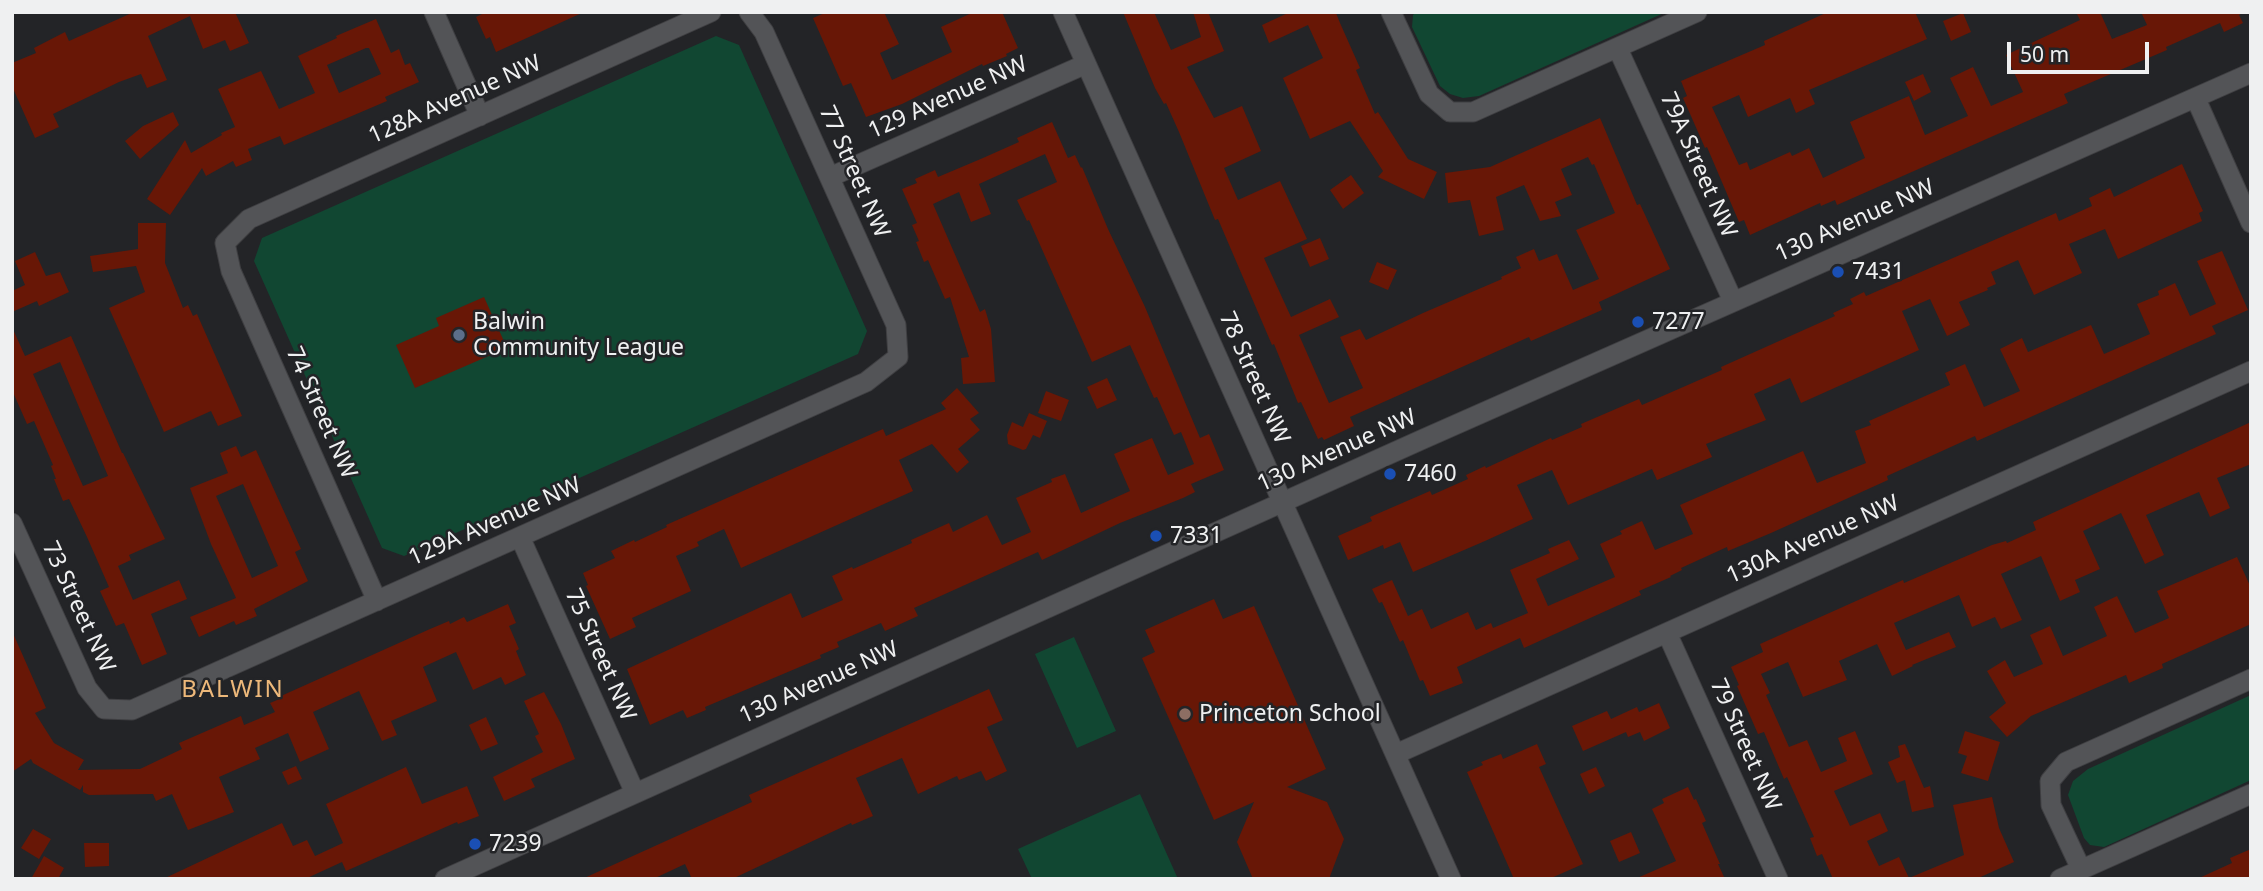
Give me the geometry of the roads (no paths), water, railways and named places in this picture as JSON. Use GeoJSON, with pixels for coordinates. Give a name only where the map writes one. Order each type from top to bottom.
{"type":"FeatureCollection","features":[{"type":"Feature","properties":{"kind":"street"},"geometry":{"type":"LineString","coordinates":[[434,12],[480,116]]}},
{"type":"Feature","properties":{"kind":"street","name":"128A Avenue NW"},"geometry":{"type":"LineString","coordinates":[[225,243],[249,219],[712,12]]}},
{"type":"Feature","properties":{"kind":"street","name":"77 Street NW"},"geometry":{"type":"LineString","coordinates":[[749,12],[764,32],[896,325],[898,357]]}},
{"type":"Feature","properties":{"kind":"street","name":"78 Street NW"},"geometry":{"type":"LineString","coordinates":[[1063,12],[1451,879]]}},
{"type":"Feature","properties":{"kind":"street"},"geometry":{"type":"LineString","coordinates":[[1391,12],[1429,94],[1450,112],[1473,113],[1697,12]]}},
{"type":"Feature","properties":{"kind":"street","name":"79A Street NW"},"geometry":{"type":"LineString","coordinates":[[1618,48],[1733,301]]}},
{"type":"Feature","properties":{"kind":"street","name":"129 Avenue NW"},"geometry":{"type":"LineString","coordinates":[[830,177],[1086,64]]}},
{"type":"Feature","properties":{"kind":"street","name":"130 Avenue NW"},"geometry":{"type":"LineString","coordinates":[[445,879],[1733,301],[2251,73]]}},
{"type":"Feature","properties":{"kind":"street"},"geometry":{"type":"LineString","coordinates":[[2196,99],[2251,223]]}},
{"type":"Feature","properties":{"kind":"street","name":"74 Street NW"},"geometry":{"type":"LineString","coordinates":[[225,243],[231,271],[377,601]]}},
{"type":"Feature","properties":{"kind":"street","name":"129A Avenue NW"},"geometry":{"type":"LineString","coordinates":[[104,709],[132,710],[866,382],[898,357]]}},
{"type":"Feature","properties":{"kind":"street","name":"130A Avenue NW"},"geometry":{"type":"LineString","coordinates":[[1396,754],[2251,371]]}},
{"type":"Feature","properties":{"kind":"street","name":"73 Street NW"},"geometry":{"type":"LineString","coordinates":[[14,534],[87,688],[104,709]]}},
{"type":"Feature","properties":{"kind":"street","name":"75 Street NW"},"geometry":{"type":"LineString","coordinates":[[520,537],[635,793]]}},
{"type":"Feature","properties":{"kind":"street","name":"79 Street NW"},"geometry":{"type":"LineString","coordinates":[[1667,632],[1779,879]]}},
{"type":"Feature","properties":{"kind":"street"},"geometry":{"type":"LineString","coordinates":[[2081,869],[2051,805],[2050,781],[2066,762],[2251,679]]}},
{"type":"Feature","properties":{"kind":"street"},"geometry":{"type":"LineString","coordinates":[[2060,879],[2251,794]]}},
{"type":"Feature","properties":{"kind":"place","name":"7431"},"geometry":{"type":"Point","coordinates":[1838,272]}},
{"type":"Feature","properties":{"kind":"place","name":"7277"},"geometry":{"type":"Point","coordinates":[1638,322]}},
{"type":"Feature","properties":{"kind":"place","name":"Balwin Community League"},"geometry":{"type":"Point","coordinates":[459,335]}},
{"type":"Feature","properties":{"kind":"place","name":"7460"},"geometry":{"type":"Point","coordinates":[1390,474]}},
{"type":"Feature","properties":{"kind":"place","name":"7331"},"geometry":{"type":"Point","coordinates":[1156,536]}},
{"type":"Feature","properties":{"kind":"place","name":"Princeton School"},"geometry":{"type":"Point","coordinates":[1185,714]}},
{"type":"Feature","properties":{"kind":"place","name":"7239"},"geometry":{"type":"Point","coordinates":[475,844]}},
{"type":"Feature","properties":{"kind":"district","name":"BALWIN"},"geometry":{"type":"Point","coordinates":[233,690]}}]}
